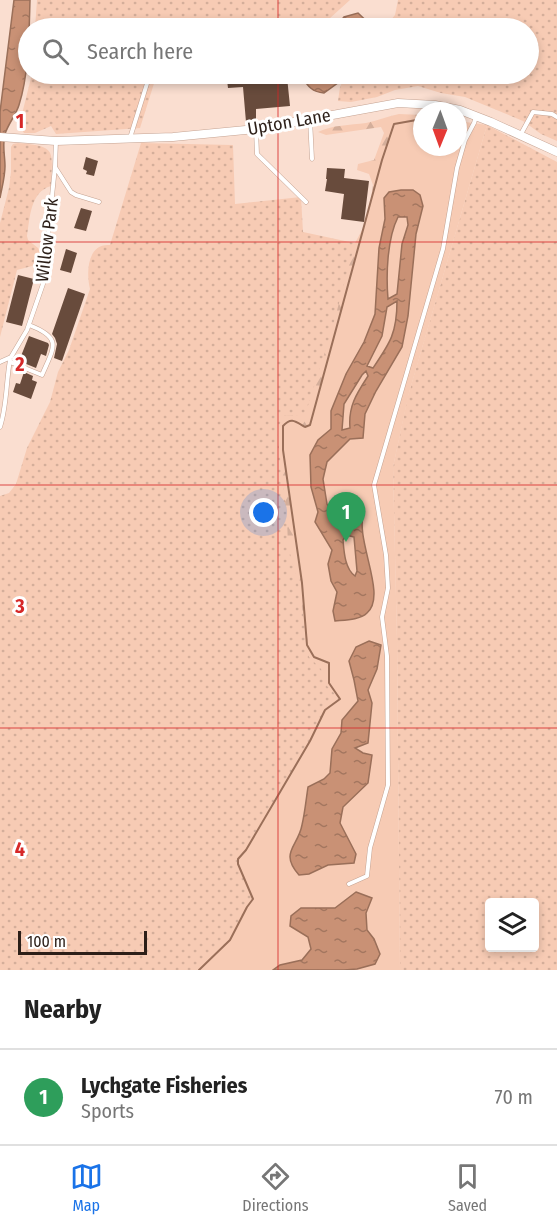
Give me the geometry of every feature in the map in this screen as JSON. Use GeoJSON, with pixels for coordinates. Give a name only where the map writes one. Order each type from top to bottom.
{"type":"FeatureCollection","features":[{"type":"Feature","properties":{"kind":"street","name":"Upton Lane"},"geometry":{"type":"LineString","coordinates":[[0,137],[56,141],[134,139],[256,129],[398,103],[435,105],[460,110],[557,152]]}},
{"type":"Feature","properties":{"kind":"lane"},"geometry":{"type":"LineString","coordinates":[[134,139],[148,84]]}},
{"type":"Feature","properties":{"kind":"lane"},"geometry":{"type":"LineString","coordinates":[[521,135],[532,112],[557,117]]}},
{"type":"Feature","properties":{"kind":"lane"},"geometry":{"type":"LineString","coordinates":[[349,884],[367,876],[370,848],[388,785],[387,656],[382,617],[388,588],[386,555],[374,485],[443,249],[457,168],[465,140],[476,116]]}},
{"type":"Feature","properties":{"kind":"lane"},"geometry":{"type":"LineString","coordinates":[[310,118],[312,159]]}},
{"type":"Feature","properties":{"kind":"lane"},"geometry":{"type":"LineString","coordinates":[[256,129],[257,154],[306,201]]}},
{"type":"Feature","properties":{"kind":"lane","name":"Willow Park"},"geometry":{"type":"LineString","coordinates":[[10,359],[27,330],[44,277],[56,141]]}},
{"type":"Feature","properties":{"kind":"lane"},"geometry":{"type":"LineString","coordinates":[[55,167],[71,192],[99,202]]}},
{"type":"Feature","properties":{"kind":"lane"},"geometry":{"type":"LineString","coordinates":[[0,362],[10,359],[42,375],[53,343],[45,332],[29,325]]}},
{"type":"Feature","properties":{"kind":"lane"},"geometry":{"type":"LineString","coordinates":[[0,427],[10,359]]}},
{"type":"Feature","properties":{"kind":"green space"},"geometry":{"type":"Polygon","coordinates":[[[37,0],[350,0],[330,18],[36,18],[37,0]]]}},
{"type":"Feature","properties":{"kind":"green space"},"geometry":{"type":"Polygon","coordinates":[[[398,0],[557,0],[557,141],[541,134],[523,121],[465,97],[418,86],[351,102],[338,101],[341,84],[539,84],[539,18],[392,18],[398,0]]]}},
{"type":"Feature","properties":{"kind":"green space"},"geometry":{"type":"Polygon","coordinates":[[[30,84],[154,84],[140,128],[56,134],[51,126],[35,133],[24,133],[18,123],[30,84]]]}},
{"type":"Feature","properties":{"kind":"green space"},"geometry":{"type":"Polygon","coordinates":[[[399,114],[413,115],[413,156],[421,156],[340,699],[327,686],[321,669],[309,657],[299,587],[288,546],[277,431],[283,416],[305,415],[331,333],[355,243],[368,219],[373,185],[369,174],[357,170],[358,164],[374,160],[384,133],[381,127],[326,135],[318,132],[399,114]]]}},
{"type":"Feature","properties":{"kind":"green space"},"geometry":{"type":"Polygon","coordinates":[[[413,121],[413,156],[467,156],[467,122],[487,125],[409,393],[393,467],[400,970],[199,970],[230,940],[253,899],[239,867],[238,859],[246,850],[310,741],[325,710],[340,699],[329,683],[329,663],[314,657],[308,647],[302,583],[283,450],[283,426],[291,421],[305,427],[310,425],[394,124],[413,121]]]}},
{"type":"Feature","properties":{"kind":"green space"},"geometry":{"type":"Polygon","coordinates":[[[487,125],[557,162],[557,970],[400,970],[393,467],[408,396],[487,125]]]}},
{"type":"Feature","properties":{"kind":"green space"},"geometry":{"type":"Polygon","coordinates":[[[18,143],[40,146],[50,152],[52,158],[51,186],[39,194],[32,206],[27,236],[42,256],[32,266],[17,270],[0,337],[0,223],[9,188],[11,147],[18,143]]]}},
{"type":"Feature","properties":{"kind":"green space"},"geometry":{"type":"Polygon","coordinates":[[[141,143],[233,145],[235,204],[301,197],[303,232],[359,244],[302,583],[307,645],[340,699],[325,710],[310,741],[246,850],[238,859],[239,867],[253,899],[230,940],[199,970],[0,970],[0,496],[9,493],[16,484],[27,448],[50,402],[58,372],[69,350],[90,289],[88,275],[90,260],[97,249],[110,245],[141,143]]]}},
{"type":"Feature","properties":{"kind":"water"},"geometry":{"type":"Polygon","coordinates":[[[14,0],[30,0],[29,18],[18,18],[18,84],[24,84],[19,105],[4,138],[5,170],[0,198],[0,112],[14,0]]]}},
{"type":"Feature","properties":{"kind":"water"},"geometry":{"type":"Polygon","coordinates":[[[358,13],[363,18],[343,18],[358,13]]]}},
{"type":"Feature","properties":{"kind":"water"},"geometry":{"type":"Polygon","coordinates":[[[307,84],[336,84],[324,93],[312,89],[307,84]]]}},
{"type":"Feature","properties":{"kind":"water"},"geometry":{"type":"Polygon","coordinates":[[[413,190],[420,195],[423,206],[416,234],[408,316],[402,347],[365,414],[363,438],[350,439],[327,462],[323,479],[327,504],[332,514],[364,512],[363,537],[373,580],[372,605],[367,613],[352,619],[335,621],[333,611],[337,592],[331,581],[328,564],[332,550],[315,522],[318,512],[311,487],[310,455],[318,440],[331,429],[331,411],[375,314],[379,248],[385,219],[384,198],[389,192],[413,190]],[[398,217],[388,257],[388,299],[397,294],[402,244],[408,225],[407,217],[398,217]],[[397,301],[387,307],[382,336],[367,366],[373,368],[394,330],[397,301]],[[366,371],[344,404],[342,430],[350,428],[352,406],[368,376],[366,371]],[[346,535],[343,540],[347,565],[355,576],[357,571],[354,537],[346,535]]]}},
{"type":"Feature","properties":{"kind":"water"},"geometry":{"type":"Polygon","coordinates":[[[369,641],[381,645],[377,669],[368,690],[372,703],[368,743],[355,748],[372,755],[368,783],[343,807],[340,823],[356,854],[354,863],[328,865],[309,874],[299,875],[290,861],[290,855],[300,833],[308,787],[324,779],[330,773],[332,749],[341,733],[342,720],[358,701],[349,661],[356,647],[369,641]]]}},
{"type":"Feature","properties":{"kind":"water"},"geometry":{"type":"Polygon","coordinates":[[[356,892],[372,898],[366,913],[367,930],[374,939],[380,954],[375,964],[344,970],[273,970],[280,965],[302,960],[311,949],[308,937],[290,926],[291,916],[301,908],[335,908],[356,892]]]}},
{"type":"Feature","properties":{"kind":"building"},"geometry":{"type":"Polygon","coordinates":[[[228,84],[288,84],[290,106],[256,109],[256,121],[246,122],[243,87],[228,88],[228,84]]]}},
{"type":"Feature","properties":{"kind":"building"},"geometry":{"type":"Polygon","coordinates":[[[86,157],[98,161],[94,176],[86,174],[87,171],[83,169],[86,157]]]}},
{"type":"Feature","properties":{"kind":"building"},"geometry":{"type":"Polygon","coordinates":[[[327,168],[345,169],[344,178],[369,181],[364,222],[341,219],[344,194],[325,191],[327,168]]]}},
{"type":"Feature","properties":{"kind":"building"},"geometry":{"type":"Polygon","coordinates":[[[81,208],[92,211],[86,231],[74,228],[81,208]]]}},
{"type":"Feature","properties":{"kind":"building"},"geometry":{"type":"Polygon","coordinates":[[[66,249],[77,253],[71,273],[60,270],[66,249]]]}},
{"type":"Feature","properties":{"kind":"building"},"geometry":{"type":"Polygon","coordinates":[[[18,275],[34,279],[22,326],[6,322],[18,275]]]}},
{"type":"Feature","properties":{"kind":"building"},"geometry":{"type":"Polygon","coordinates":[[[68,288],[85,294],[62,361],[54,358],[57,344],[52,334],[68,288]]]}},
{"type":"Feature","properties":{"kind":"building"},"geometry":{"type":"Polygon","coordinates":[[[29,336],[49,345],[46,356],[41,354],[36,368],[19,361],[29,336]]]}},
{"type":"Feature","properties":{"kind":"building"},"geometry":{"type":"Polygon","coordinates":[[[24,372],[33,376],[32,380],[37,382],[31,399],[13,392],[16,383],[20,384],[24,372]]]}},
{"type":"Feature","properties":{"kind":"waterway"},"geometry":{"type":"LineString","coordinates":[[199,970],[230,940],[253,899],[238,859],[246,850],[310,741],[325,710],[340,699],[329,683],[329,663],[314,657],[307,645],[302,583],[283,450],[283,426],[291,421],[305,427],[310,425],[382,160],[394,124],[413,121]]}},
{"type":"Feature","properties":{"kind":"place","name":"Lychgate Fisheries"},"geometry":{"type":"Point","coordinates":[346,542]}}]}
